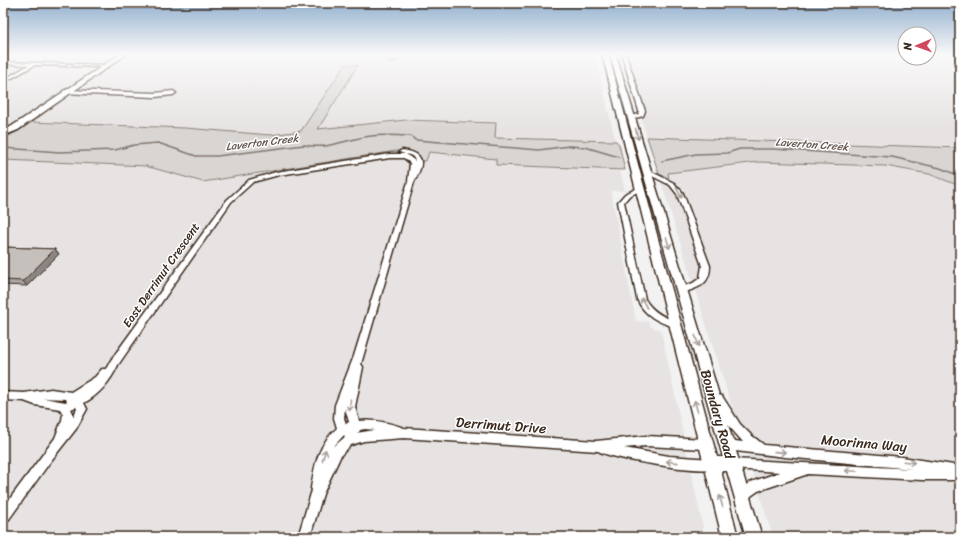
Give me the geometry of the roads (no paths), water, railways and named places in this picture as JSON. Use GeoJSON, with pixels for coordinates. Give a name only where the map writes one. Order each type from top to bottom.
{"type":"FeatureCollection","features":[{"type":"Feature","properties":{"kind":"main road","name":"Boundary Road"},"geometry":{"type":"LineString","coordinates":[[612,80],[730,537]]}},
{"type":"Feature","properties":{"kind":"main road","name":"Boundary Road"},"geometry":{"type":"LineString","coordinates":[[621,80],[754,537]]}},
{"type":"Feature","properties":{"kind":"main road"},"geometry":{"type":"LineString","coordinates":[[621,117],[632,117]]}},
{"type":"Feature","properties":{"kind":"main road"},"geometry":{"type":"LineString","coordinates":[[675,324],[683,318],[688,310]]}},
{"type":"Feature","properties":{"kind":"main road"},"geometry":{"type":"LineString","coordinates":[[706,444],[727,445]]}},
{"type":"Feature","properties":{"kind":"main road"},"geometry":{"type":"LineString","coordinates":[[711,464],[732,464]]}},
{"type":"Feature","properties":{"kind":"street"},"geometry":{"type":"LineString","coordinates":[[3,132],[22,122],[84,80]]}},
{"type":"Feature","properties":{"kind":"street"},"geometry":{"type":"LineString","coordinates":[[632,80],[642,111],[641,115],[632,117]]}},
{"type":"Feature","properties":{"kind":"street"},"geometry":{"type":"LineString","coordinates":[[66,92],[152,95],[173,93]]}},
{"type":"Feature","properties":{"kind":"street","name":"East Derrimut Crescent"},"geometry":{"type":"LineString","coordinates":[[65,407],[76,399],[102,385],[114,363],[230,201],[251,181],[278,173],[398,155],[409,158],[413,162],[411,182],[359,356],[340,405],[339,418],[343,430]]}},
{"type":"Feature","properties":{"kind":"street"},"geometry":{"type":"LineString","coordinates":[[648,172],[672,184],[680,193],[706,266],[706,274],[704,279],[699,284],[682,290]]}},
{"type":"Feature","properties":{"kind":"street"},"geometry":{"type":"LineString","coordinates":[[640,189],[627,195],[621,202],[641,299],[643,305],[649,312],[661,319],[675,324]]}},
{"type":"Feature","properties":{"kind":"street","name":"East Derrimut Crescent"},"geometry":{"type":"LineString","coordinates":[[354,438],[355,425],[350,412],[350,407],[359,356]]}},
{"type":"Feature","properties":{"kind":"street","name":"Moorinna Way"},"geometry":{"type":"LineString","coordinates":[[710,384],[726,413],[737,429],[748,442],[764,450]]}},
{"type":"Feature","properties":{"kind":"street"},"geometry":{"type":"LineString","coordinates":[[3,396],[24,397],[39,394],[68,394],[76,399],[82,409],[70,429],[54,448],[3,518]]}},
{"type":"Feature","properties":{"kind":"street"},"geometry":{"type":"LineString","coordinates":[[24,397],[34,401],[58,403],[65,407],[68,413],[67,420],[54,448]]}},
{"type":"Feature","properties":{"kind":"street","name":"Derrimut Drive"},"geometry":{"type":"LineString","coordinates":[[317,493],[318,478],[324,451],[335,434],[355,425],[386,428],[404,433]]}},
{"type":"Feature","properties":{"kind":"street"},"geometry":{"type":"LineString","coordinates":[[343,430],[354,438]]}},
{"type":"Feature","properties":{"kind":"street","name":"Derrimut Drive"},"geometry":{"type":"LineString","coordinates":[[304,537],[317,493],[337,451],[354,438],[404,433],[596,446],[646,441],[706,444]]}},
{"type":"Feature","properties":{"kind":"street","name":"Moorinna Way"},"geometry":{"type":"LineString","coordinates":[[727,445],[764,450],[907,462],[960,471]]}},
{"type":"Feature","properties":{"kind":"street","name":"Derrimut Drive"},"geometry":{"type":"LineString","coordinates":[[596,446],[656,461],[711,464]]}},
{"type":"Feature","properties":{"kind":"street"},"geometry":{"type":"LineString","coordinates":[[732,464],[922,475],[960,475]]}},
{"type":"Feature","properties":{"kind":"street"},"geometry":{"type":"LineString","coordinates":[[743,500],[747,492],[755,486],[811,468]]}},
{"type":"Feature","properties":{"kind":"waterway","name":"Laverton Creek"},"geometry":{"type":"LineString","coordinates":[[3,148],[60,152],[115,150],[134,145],[158,143],[196,156],[217,156],[304,145],[322,146],[362,137],[386,135],[411,136],[415,140],[539,150],[569,146],[585,147],[619,157]]}},
{"type":"Feature","properties":{"kind":"waterway","name":"Laverton Creek"},"geometry":{"type":"LineString","coordinates":[[662,161],[696,154],[727,153],[740,149],[773,149],[892,157],[940,168],[960,176]]}}]}
